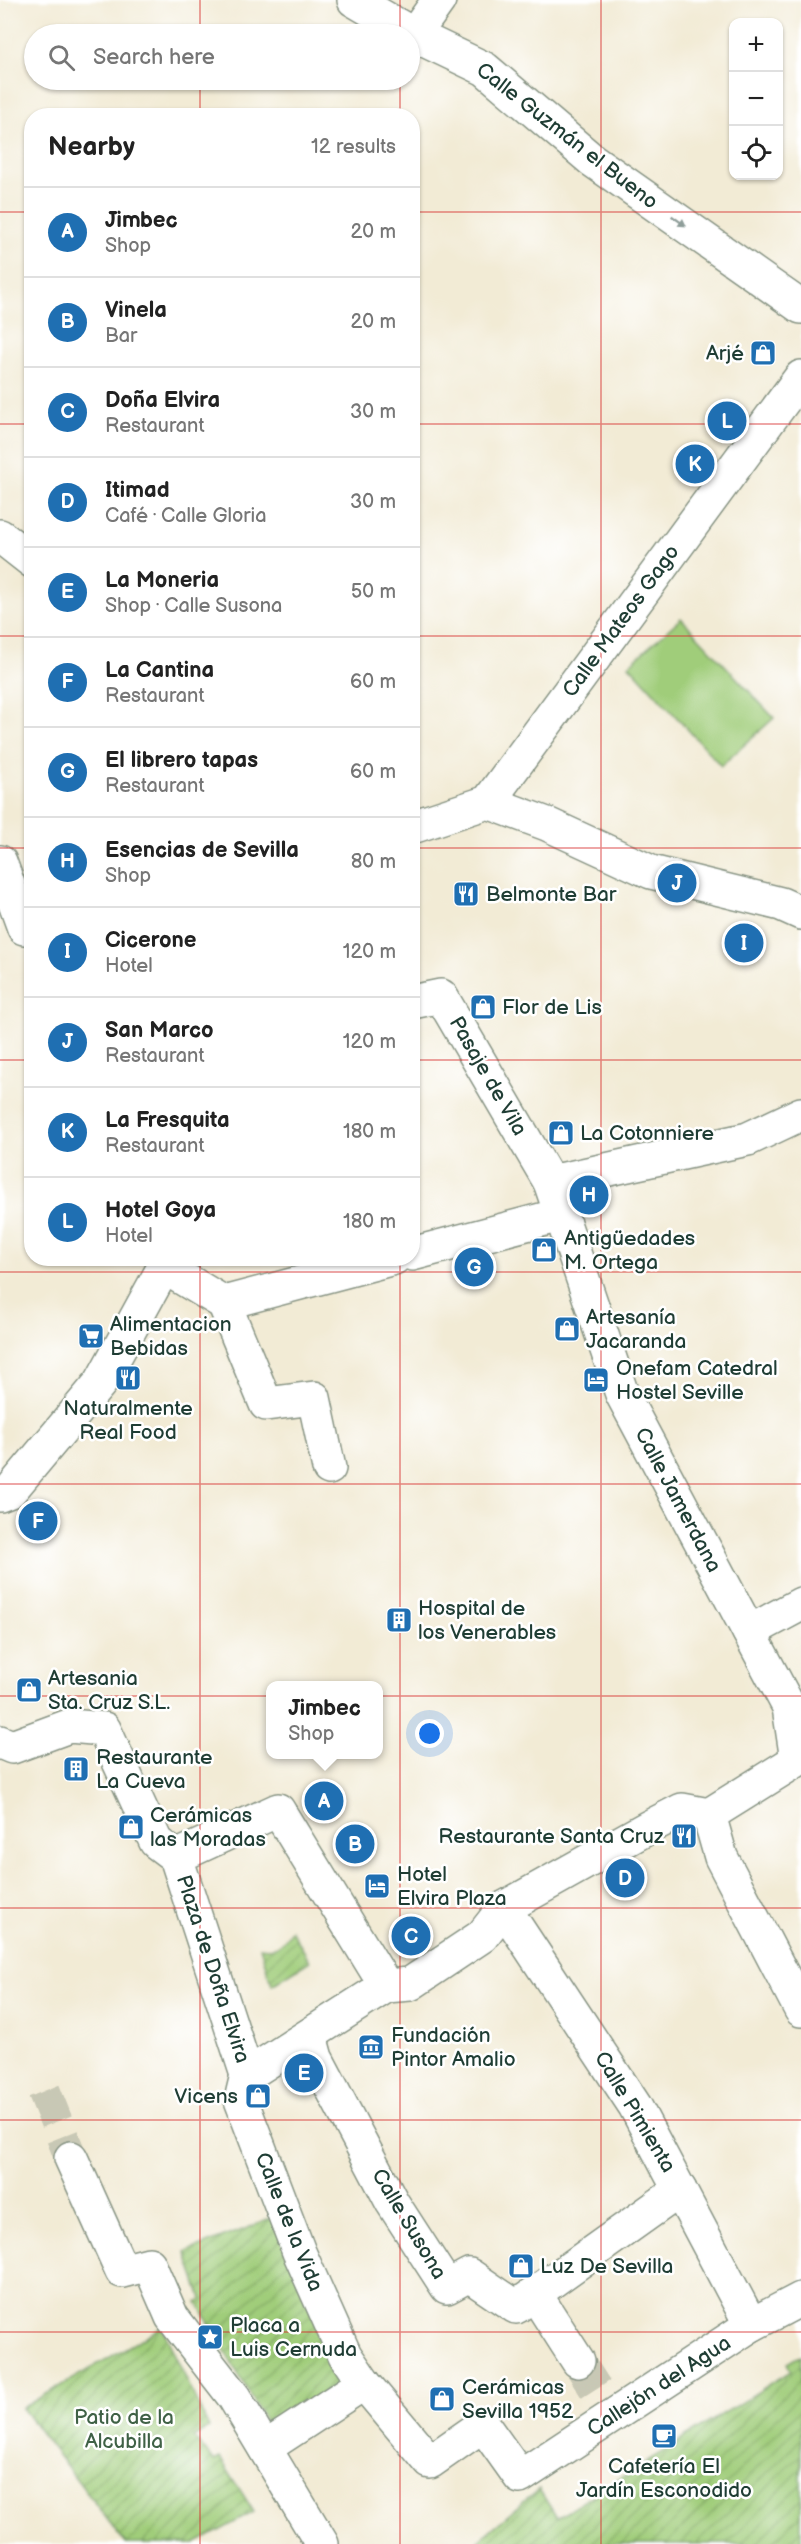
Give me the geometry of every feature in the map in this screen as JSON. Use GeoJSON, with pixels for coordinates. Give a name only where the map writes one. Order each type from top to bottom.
{"type":"FeatureCollection","features":[{"type":"Feature","properties":{"kind":"street","name":"Calle Guzmán el Bueno"},"geometry":{"type":"LineString","coordinates":[[354,0],[395,24]]}},
{"type":"Feature","properties":{"kind":"street"},"geometry":{"type":"LineString","coordinates":[[420,27],[439,0]]}},
{"type":"Feature","properties":{"kind":"street","name":"Calle Guzmán el Bueno"},"geometry":{"type":"LineString","coordinates":[[420,38],[485,69],[592,160],[801,307]]}},
{"type":"Feature","properties":{"kind":"street","name":"Calle Mateos Gago"},"geometry":{"type":"LineString","coordinates":[[488,801],[801,377]]}},
{"type":"Feature","properties":{"kind":"street"},"geometry":{"type":"LineString","coordinates":[[0,536],[24,555]]}},
{"type":"Feature","properties":{"kind":"street"},"geometry":{"type":"LineString","coordinates":[[420,824],[488,801],[547,824],[651,872],[781,904],[801,913]]}},
{"type":"Feature","properties":{"kind":"street"},"geometry":{"type":"LineString","coordinates":[[0,862],[19,928]]}},
{"type":"Feature","properties":{"kind":"street","name":"Pasaje de Vila"},"geometry":{"type":"LineString","coordinates":[[420,1000],[441,996],[550,1182]]}},
{"type":"Feature","properties":{"kind":"street"},"geometry":{"type":"LineString","coordinates":[[550,1182],[748,1139],[801,1114]]}},
{"type":"Feature","properties":{"kind":"street","name":"Calle Jamerdana"},"geometry":{"type":"LineString","coordinates":[[550,1182],[622,1394],[789,1707],[797,1760],[709,1815]]}},
{"type":"Feature","properties":{"kind":"street"},"geometry":{"type":"LineString","coordinates":[[420,1252],[560,1215]]}},
{"type":"Feature","properties":{"kind":"street"},"geometry":{"type":"LineString","coordinates":[[5,1493],[101,1382],[162,1266]]}},
{"type":"Feature","properties":{"kind":"street"},"geometry":{"type":"LineString","coordinates":[[168,1266],[224,1303],[266,1404],[314,1398],[329,1468]]}},
{"type":"Feature","properties":{"kind":"street"},"geometry":{"type":"LineString","coordinates":[[224,1303],[364,1266]]}},
{"type":"Feature","properties":{"kind":"street"},"geometry":{"type":"LineString","coordinates":[[749,1632],[801,1604]]}},
{"type":"Feature","properties":{"kind":"street"},"geometry":{"type":"LineString","coordinates":[[0,1742],[12,1747],[69,1726],[104,1729],[156,1842],[176,1857]]}},
{"type":"Feature","properties":{"kind":"street","name":"Plaza de Doña Elvira"},"geometry":{"type":"LineString","coordinates":[[278,1810],[386,1986],[247,2074],[176,1857],[278,1810]]}},
{"type":"Feature","properties":{"kind":"street"},"geometry":{"type":"LineString","coordinates":[[386,1986],[410,1984],[482,1936],[504,1908],[682,1810],[709,1815],[720,1857],[801,2010]]}},
{"type":"Feature","properties":{"kind":"street","name":"Calle Pimienta"},"geometry":{"type":"LineString","coordinates":[[504,1908],[635,2106],[751,2325]]}},
{"type":"Feature","properties":{"kind":"street","name":"Calle Susona"},"geometry":{"type":"LineString","coordinates":[[310,2036],[316,2058],[392,2202],[447,2287],[469,2275],[516,2307],[680,2190]]}},
{"type":"Feature","properties":{"kind":"street","name":"Calle de la Vida"},"geometry":{"type":"LineString","coordinates":[[247,2074],[241,2100],[295,2241],[345,2355],[364,2383],[430,2462],[483,2425],[520,2477]]}},
{"type":"Feature","properties":{"kind":"street"},"geometry":{"type":"LineString","coordinates":[[71,2158],[122,2271],[149,2264],[172,2317],[234,2397],[322,2544]]}},
{"type":"Feature","properties":{"kind":"street"},"geometry":{"type":"LineString","coordinates":[[535,2294],[578,2361]]}},
{"type":"Feature","properties":{"kind":"street","name":"Callejón del Agua"},"geometry":{"type":"LineString","coordinates":[[520,2477],[611,2413],[751,2325],[801,2299]]}},
{"type":"Feature","properties":{"kind":"street"},"geometry":{"type":"LineString","coordinates":[[265,2448],[364,2383]]}},
{"type":"Feature","properties":{"kind":"green space"},"geometry":{"type":"Polygon","coordinates":[[[681,618],[774,718],[721,766],[629,665],[681,618]]]}},
{"type":"Feature","properties":{"kind":"green space"},"geometry":{"type":"Polygon","coordinates":[[[291,1930],[310,1961],[272,1985],[260,1947],[271,1948],[279,1945],[291,1930]]]}},
{"type":"Feature","properties":{"kind":"green space"},"geometry":{"type":"Polygon","coordinates":[[[278,2216],[349,2383],[273,2435],[197,2302],[202,2299],[186,2252],[278,2216]]]}},
{"type":"Feature","properties":{"kind":"green space","name":"Patio de la Alcubilla"},"geometry":{"type":"Polygon","coordinates":[[[162,2327],[209,2428],[193,2437],[214,2461],[220,2458],[254,2512],[195,2544],[126,2544],[22,2408],[162,2327]]]}},
{"type":"Feature","properties":{"kind":"green space"},"geometry":{"type":"Polygon","coordinates":[[[801,2355],[801,2544],[474,2544],[539,2489],[557,2518],[791,2371],[787,2363],[801,2355]]]}},
{"type":"Feature","properties":{"kind":"tunnel"},"geometry":{"type":"LineString","coordinates":[[44,2091],[71,2158]]}},
{"type":"Feature","properties":{"kind":"tunnel"},"geometry":{"type":"LineString","coordinates":[[578,2361],[609,2410]]}},
{"type":"Feature","properties":{"kind":"place","name":"Arjé"},"geometry":{"type":"Point","coordinates":[763,353]}},
{"type":"Feature","properties":{"kind":"place","name":"Hotel Goya"},"geometry":{"type":"Point","coordinates":[727,421]}},
{"type":"Feature","properties":{"kind":"place","name":"La Fresquita"},"geometry":{"type":"Point","coordinates":[695,464]}},
{"type":"Feature","properties":{"kind":"place","name":"San Marco"},"geometry":{"type":"Point","coordinates":[677,883]}},
{"type":"Feature","properties":{"kind":"place","name":"Belmonte Bar"},"geometry":{"type":"Point","coordinates":[466,894]}},
{"type":"Feature","properties":{"kind":"place","name":"Cicerone"},"geometry":{"type":"Point","coordinates":[744,943]}},
{"type":"Feature","properties":{"kind":"place","name":"Flor de Lis"},"geometry":{"type":"Point","coordinates":[483,1007]}},
{"type":"Feature","properties":{"kind":"place","name":"La Cotonniere"},"geometry":{"type":"Point","coordinates":[561,1133]}},
{"type":"Feature","properties":{"kind":"place","name":"Esencias de Sevilla"},"geometry":{"type":"Point","coordinates":[589,1195]}},
{"type":"Feature","properties":{"kind":"place","name":"Antigüedades M. Ortega"},"geometry":{"type":"Point","coordinates":[544,1250]}},
{"type":"Feature","properties":{"kind":"place","name":"El librero tapas"},"geometry":{"type":"Point","coordinates":[474,1267]}},
{"type":"Feature","properties":{"kind":"place","name":"Artesanía Jacaranda"},"geometry":{"type":"Point","coordinates":[567,1329]}},
{"type":"Feature","properties":{"kind":"place","name":"Alimentacion Bebidas"},"geometry":{"type":"Point","coordinates":[91,1336]}},
{"type":"Feature","properties":{"kind":"place","name":"Naturalmente Real Food"},"geometry":{"type":"Point","coordinates":[128,1378]}},
{"type":"Feature","properties":{"kind":"place","name":"Onefam Catedral Hostel Seville"},"geometry":{"type":"Point","coordinates":[596,1380]}},
{"type":"Feature","properties":{"kind":"place","name":"La Cantina"},"geometry":{"type":"Point","coordinates":[38,1521]}},
{"type":"Feature","properties":{"kind":"place","name":"Hospital de los Venerables"},"geometry":{"type":"Point","coordinates":[399,1620]}},
{"type":"Feature","properties":{"kind":"place","name":"Artesania Sta. Cruz S.L."},"geometry":{"type":"Point","coordinates":[29,1690]}},
{"type":"Feature","properties":{"kind":"place","name":"Restaurante La Cueva"},"geometry":{"type":"Point","coordinates":[76,1769]}},
{"type":"Feature","properties":{"kind":"place","name":"Jimbec"},"geometry":{"type":"Point","coordinates":[324,1801]}},
{"type":"Feature","properties":{"kind":"place","name":"Cerámicas las Moradas"},"geometry":{"type":"Point","coordinates":[131,1827]}},
{"type":"Feature","properties":{"kind":"place","name":"Restaurante Santa Cruz"},"geometry":{"type":"Point","coordinates":[684,1836]}},
{"type":"Feature","properties":{"kind":"place","name":"Vinela"},"geometry":{"type":"Point","coordinates":[355,1844]}},
{"type":"Feature","properties":{"kind":"place","name":"Itimad"},"geometry":{"type":"Point","coordinates":[625,1878]}},
{"type":"Feature","properties":{"kind":"place","name":"Hotel Elvira Plaza"},"geometry":{"type":"Point","coordinates":[377,1886]}},
{"type":"Feature","properties":{"kind":"place","name":"Doña Elvira"},"geometry":{"type":"Point","coordinates":[411,1936]}},
{"type":"Feature","properties":{"kind":"place","name":"Fundación Pintor Amalio"},"geometry":{"type":"Point","coordinates":[371,2047]}},
{"type":"Feature","properties":{"kind":"place","name":"La Moneria"},"geometry":{"type":"Point","coordinates":[304,2073]}},
{"type":"Feature","properties":{"kind":"place","name":"Vicens"},"geometry":{"type":"Point","coordinates":[258,2096]}},
{"type":"Feature","properties":{"kind":"place","name":"Luz De Sevilla"},"geometry":{"type":"Point","coordinates":[521,2266]}},
{"type":"Feature","properties":{"kind":"place","name":"Placa a Luis Cernuda"},"geometry":{"type":"Point","coordinates":[210,2337]}},
{"type":"Feature","properties":{"kind":"place","name":"Cerámicas Sevilla 1952"},"geometry":{"type":"Point","coordinates":[442,2399]}},
{"type":"Feature","properties":{"kind":"place","name":"Cafetería El Jardín Esconodido"},"geometry":{"type":"Point","coordinates":[664,2436]}}]}
